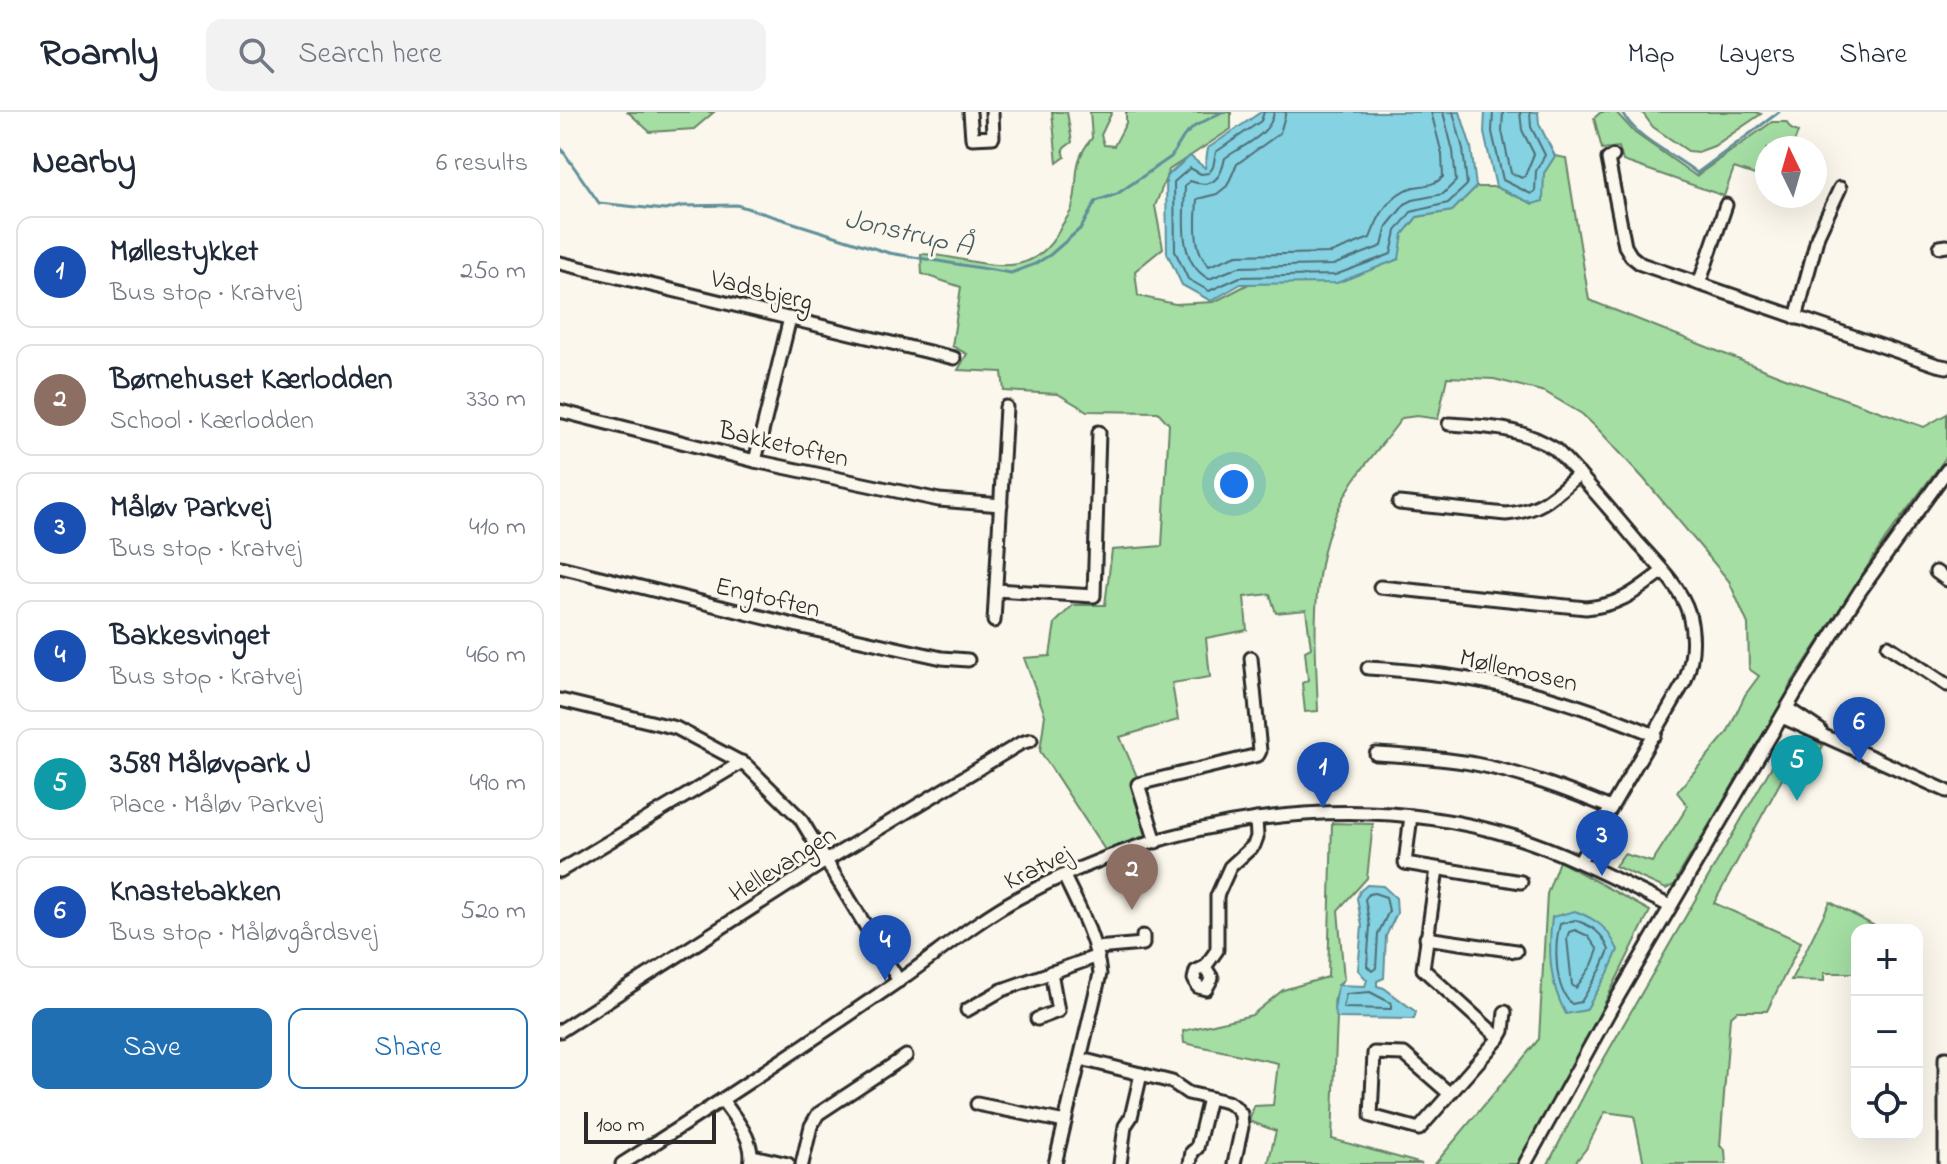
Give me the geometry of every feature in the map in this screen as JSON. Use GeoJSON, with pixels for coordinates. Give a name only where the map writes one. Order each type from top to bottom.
{"type":"FeatureCollection","features":[{"type":"Feature","properties":{"kind":"street"},"geometry":{"type":"LineString","coordinates":[[970,112],[972,138],[993,137],[992,112]]}},
{"type":"Feature","properties":{"kind":"street"},"geometry":{"type":"LineString","coordinates":[[1613,156],[1608,159],[1625,246],[1641,264],[1947,367]]}},
{"type":"Feature","properties":{"kind":"street"},"geometry":{"type":"LineString","coordinates":[[1796,318],[1818,235],[1840,188]]}},
{"type":"Feature","properties":{"kind":"street"},"geometry":{"type":"LineString","coordinates":[[1699,284],[1726,205]]}},
{"type":"Feature","properties":{"kind":"street","name":"Vadsbjerg"},"geometry":{"type":"LineString","coordinates":[[560,263],[954,358]]}},
{"type":"Feature","properties":{"kind":"street"},"geometry":{"type":"LineString","coordinates":[[755,461],[790,318]]}},
{"type":"Feature","properties":{"kind":"street"},"geometry":{"type":"LineString","coordinates":[[994,621],[1006,407]]}},
{"type":"Feature","properties":{"kind":"street","name":"Bakketoften"},"geometry":{"type":"LineString","coordinates":[[560,411],[755,461],[939,500],[1001,505]]}},
{"type":"Feature","properties":{"kind":"street"},"geometry":{"type":"LineString","coordinates":[[1449,424],[1514,429],[1536,437],[1555,449],[1663,571],[1689,613],[1693,635],[1692,660],[1685,681],[1580,861]]}},
{"type":"Feature","properties":{"kind":"street"},"geometry":{"type":"LineString","coordinates":[[996,590],[1094,596],[1099,432]]}},
{"type":"Feature","properties":{"kind":"street"},"geometry":{"type":"LineString","coordinates":[[1525,1164],[1670,906],[1784,713],[1860,591],[1947,470]]}},
{"type":"Feature","properties":{"kind":"street"},"geometry":{"type":"LineString","coordinates":[[1399,503],[1523,513],[1550,500],[1579,474]]}},
{"type":"Feature","properties":{"kind":"street","name":"Engtoften"},"geometry":{"type":"LineString","coordinates":[[560,567],[812,629],[955,661],[968,660]]}},
{"type":"Feature","properties":{"kind":"street"},"geometry":{"type":"LineString","coordinates":[[1380,587],[1586,608],[1609,606],[1626,599],[1663,571]]}},
{"type":"Feature","properties":{"kind":"street"},"geometry":{"type":"LineString","coordinates":[[1936,572],[1947,580]]}},
{"type":"Feature","properties":{"kind":"street"},"geometry":{"type":"LineString","coordinates":[[1888,646],[1947,685]]}},
{"type":"Feature","properties":{"kind":"street"},"geometry":{"type":"LineString","coordinates":[[1156,842],[1138,784],[1259,753],[1251,658]]}},
{"type":"Feature","properties":{"kind":"street","name":"Møllemosen"},"geometry":{"type":"LineString","coordinates":[[1368,668],[1430,672],[1534,692],[1590,708],[1655,735]]}},
{"type":"Feature","properties":{"kind":"street"},"geometry":{"type":"LineString","coordinates":[[560,700],[676,728],[742,762],[800,818],[899,981]]}},
{"type":"Feature","properties":{"kind":"street"},"geometry":{"type":"LineString","coordinates":[[1784,713],[1830,738],[1947,791]]}},
{"type":"Feature","properties":{"kind":"street","name":"Hellevangen"},"geometry":{"type":"LineString","coordinates":[[560,1031],[827,860],[1021,743],[1031,740]]}},
{"type":"Feature","properties":{"kind":"street"},"geometry":{"type":"LineString","coordinates":[[1376,754],[1477,764],[1564,789],[1611,808]]}},
{"type":"Feature","properties":{"kind":"street"},"geometry":{"type":"LineString","coordinates":[[560,871],[742,762]]}},
{"type":"Feature","properties":{"kind":"street","name":"Kratvej"},"geometry":{"type":"LineString","coordinates":[[622,1164],[723,1101],[1008,904],[1109,857],[1197,830],[1256,819],[1349,812],[1411,816],[1486,829],[1580,861],[1670,906]]}},
{"type":"Feature","properties":{"kind":"street"},"geometry":{"type":"LineString","coordinates":[[1411,816],[1405,863],[1521,882]]}},
{"type":"Feature","properties":{"kind":"street"},"geometry":{"type":"LineString","coordinates":[[1205,967],[1217,950],[1217,896],[1230,867],[1254,845],[1256,819]]}},
{"type":"Feature","properties":{"kind":"street"},"geometry":{"type":"LineString","coordinates":[[1437,869],[1423,969],[1499,1038]]}},
{"type":"Feature","properties":{"kind":"street"},"geometry":{"type":"LineString","coordinates":[[1055,1164],[1100,974],[1097,952],[1064,876]]}},
{"type":"Feature","properties":{"kind":"street"},"geometry":{"type":"LineString","coordinates":[[967,1010],[1002,990],[1097,952],[1143,944],[1143,936]]}},
{"type":"Feature","properties":{"kind":"street"},"geometry":{"type":"LineString","coordinates":[[1426,938],[1516,951]]}},
{"type":"Feature","properties":{"kind":"street"},"geometry":{"type":"LineString","coordinates":[[1037,1019],[1058,1011],[1051,972]]}},
{"type":"Feature","properties":{"kind":"street"},"geometry":{"type":"LineString","coordinates":[[1450,1094],[1404,1054],[1374,1053],[1371,1116],[1419,1129],[1450,1094],[1499,1038],[1505,1012]]}},
{"type":"Feature","properties":{"kind":"street"},"geometry":{"type":"LineString","coordinates":[[802,1164],[811,1126],[818,1114],[906,1056]]}},
{"type":"Feature","properties":{"kind":"street"},"geometry":{"type":"LineString","coordinates":[[1945,1164],[1947,1058]]}},
{"type":"Feature","properties":{"kind":"street"},"geometry":{"type":"LineString","coordinates":[[1081,1059],[1172,1082],[1188,1093],[1227,1102],[1241,1114],[1242,1127],[1234,1164]]}},
{"type":"Feature","properties":{"kind":"street"},"geometry":{"type":"LineString","coordinates":[[1120,1164],[1125,1126],[1131,1117],[1141,1074]]}},
{"type":"Feature","properties":{"kind":"street"},"geometry":{"type":"LineString","coordinates":[[1190,1164],[1209,1098]]}},
{"type":"Feature","properties":{"kind":"street"},"geometry":{"type":"LineString","coordinates":[[723,1101],[750,1143],[752,1160],[788,1164]]}},
{"type":"Feature","properties":{"kind":"street"},"geometry":{"type":"LineString","coordinates":[[977,1104],[1065,1122]]}},
{"type":"Feature","properties":{"kind":"green space"},"geometry":{"type":"Polygon","coordinates":[[[628,112],[714,112],[694,129],[650,132],[628,112]]]}},
{"type":"Feature","properties":{"kind":"green space"},"geometry":{"type":"Polygon","coordinates":[[[1052,112],[1067,112],[1072,142],[1063,149],[1065,157],[1057,163],[1052,112]]]}},
{"type":"Feature","properties":{"kind":"green space"},"geometry":{"type":"Polygon","coordinates":[[[1090,112],[1112,112],[1101,135],[1104,145],[1114,146],[1126,123],[1126,112],[1231,112],[1231,129],[1169,170],[1155,206],[1163,248],[1135,271],[1138,296],[1175,304],[1214,302],[1260,278],[1410,226],[1417,217],[1452,211],[1476,187],[1496,187],[1533,204],[1544,173],[1555,156],[1566,158],[1589,300],[1785,378],[1924,427],[1947,414],[1947,456],[1886,538],[1789,687],[1677,878],[1678,883],[1666,889],[1615,866],[1624,854],[1652,862],[1688,806],[1677,792],[1727,733],[1745,695],[1759,676],[1749,669],[1748,624],[1729,581],[1598,429],[1582,414],[1545,392],[1494,379],[1447,377],[1438,419],[1417,416],[1402,418],[1353,482],[1338,509],[1328,536],[1317,593],[1318,711],[1305,712],[1302,683],[1308,680],[1305,651],[1311,648],[1306,610],[1276,613],[1270,594],[1244,597],[1247,630],[1206,638],[1210,677],[1172,683],[1178,720],[1120,737],[1138,779],[1132,782],[1147,835],[1105,850],[1040,751],[1045,715],[1024,658],[1050,656],[1055,623],[1073,605],[1105,605],[1112,550],[1162,546],[1169,424],[1158,412],[1087,411],[1058,394],[1004,391],[1002,372],[958,370],[967,354],[952,346],[961,287],[922,274],[921,254],[998,265],[1032,259],[1047,248],[1072,208],[1080,157],[1092,138],[1090,112]]]}},
{"type":"Feature","properties":{"kind":"green space"},"geometry":{"type":"Polygon","coordinates":[[[1601,112],[1616,112],[1635,133],[1696,176],[1772,122],[1786,122],[1798,132],[1796,136],[1755,136],[1755,175],[1734,168],[1724,196],[1623,161],[1619,147],[1602,149],[1594,118],[1601,112]]]}},
{"type":"Feature","properties":{"kind":"green space"},"geometry":{"type":"Polygon","coordinates":[[[1642,112],[1761,114],[1714,146],[1698,152],[1688,151],[1653,127],[1642,112]]]}},
{"type":"Feature","properties":{"kind":"green space"},"geometry":{"type":"Polygon","coordinates":[[[1807,736],[1823,746],[1818,754],[1805,748],[1797,752],[1714,903],[1801,942],[1767,1011],[1737,1011],[1730,1017],[1720,1146],[1725,1150],[1726,1164],[1644,1164],[1634,1116],[1605,1112],[1586,1149],[1574,1164],[1548,1164],[1594,1076],[1780,752],[1807,736]]]}},
{"type":"Feature","properties":{"kind":"green space"},"geometry":{"type":"Polygon","coordinates":[[[1332,823],[1373,824],[1367,878],[1338,910],[1344,979],[1338,987],[1334,1003],[1337,1018],[1332,1139],[1422,1164],[1268,1164],[1276,1131],[1249,1121],[1254,1106],[1273,1105],[1278,1063],[1184,1043],[1183,1031],[1252,1015],[1283,990],[1328,977],[1332,823]]]}},
{"type":"Feature","properties":{"kind":"green space"},"geometry":{"type":"Polygon","coordinates":[[[1559,861],[1650,911],[1586,1041],[1520,1164],[1435,1164],[1539,1039],[1547,894],[1559,861]]]}},
{"type":"Feature","properties":{"kind":"green space"},"geometry":{"type":"Polygon","coordinates":[[[1830,902],[1871,924],[1851,924],[1851,973],[1824,973],[1824,981],[1791,980],[1830,902]]]}},
{"type":"Feature","properties":{"kind":"water"},"geometry":{"type":"Polygon","coordinates":[[[1261,112],[1460,112],[1471,147],[1476,187],[1452,211],[1417,217],[1403,234],[1399,259],[1337,283],[1241,284],[1211,301],[1182,285],[1167,253],[1166,177],[1190,156],[1205,168],[1208,148],[1261,112]]]}},
{"type":"Feature","properties":{"kind":"water"},"geometry":{"type":"Polygon","coordinates":[[[1485,112],[1538,112],[1539,124],[1555,156],[1544,173],[1543,201],[1533,204],[1496,187],[1484,133],[1485,112]]]}},
{"type":"Feature","properties":{"kind":"water"},"geometry":{"type":"Polygon","coordinates":[[[1367,885],[1383,886],[1396,898],[1397,913],[1386,936],[1384,978],[1377,981],[1377,986],[1416,1012],[1414,1019],[1337,1018],[1334,1010],[1338,985],[1365,986],[1367,980],[1358,970],[1362,926],[1357,898],[1367,885]]]}},
{"type":"Feature","properties":{"kind":"water"},"geometry":{"type":"Polygon","coordinates":[[[1575,911],[1601,926],[1618,950],[1586,1010],[1566,1014],[1553,979],[1550,954],[1552,917],[1575,911]]]}},
{"type":"Feature","properties":{"kind":"waterway","name":"Jonstrup Å"},"geometry":{"type":"LineString","coordinates":[[560,147],[599,203],[665,210],[682,206],[737,205],[889,253],[1011,273],[1050,255],[1081,228],[1096,201],[1117,194],[1171,157],[1184,136],[1195,126],[1222,112]]}},
{"type":"Feature","properties":{"kind":"waterway","name":"Jonstrup Å"},"geometry":{"type":"LineString","coordinates":[[1622,112],[1637,131],[1697,173],[1779,112]]}},
{"type":"Feature","properties":{"kind":"place","name":"Knastebakken"},"geometry":{"type":"Point","coordinates":[1859,763]}},
{"type":"Feature","properties":{"kind":"place","name":"3589 Måløvpark J"},"geometry":{"type":"Point","coordinates":[1797,801]}},
{"type":"Feature","properties":{"kind":"place","name":"Møllestykket"},"geometry":{"type":"Point","coordinates":[1323,808]}},
{"type":"Feature","properties":{"kind":"place","name":"Måløv Parkvej"},"geometry":{"type":"Point","coordinates":[1602,876]}},
{"type":"Feature","properties":{"kind":"place","name":"Børnehuset Kærlodden"},"geometry":{"type":"Point","coordinates":[1132,910]}},
{"type":"Feature","properties":{"kind":"place","name":"Bakkesvinget"},"geometry":{"type":"Point","coordinates":[885,981]}}]}
